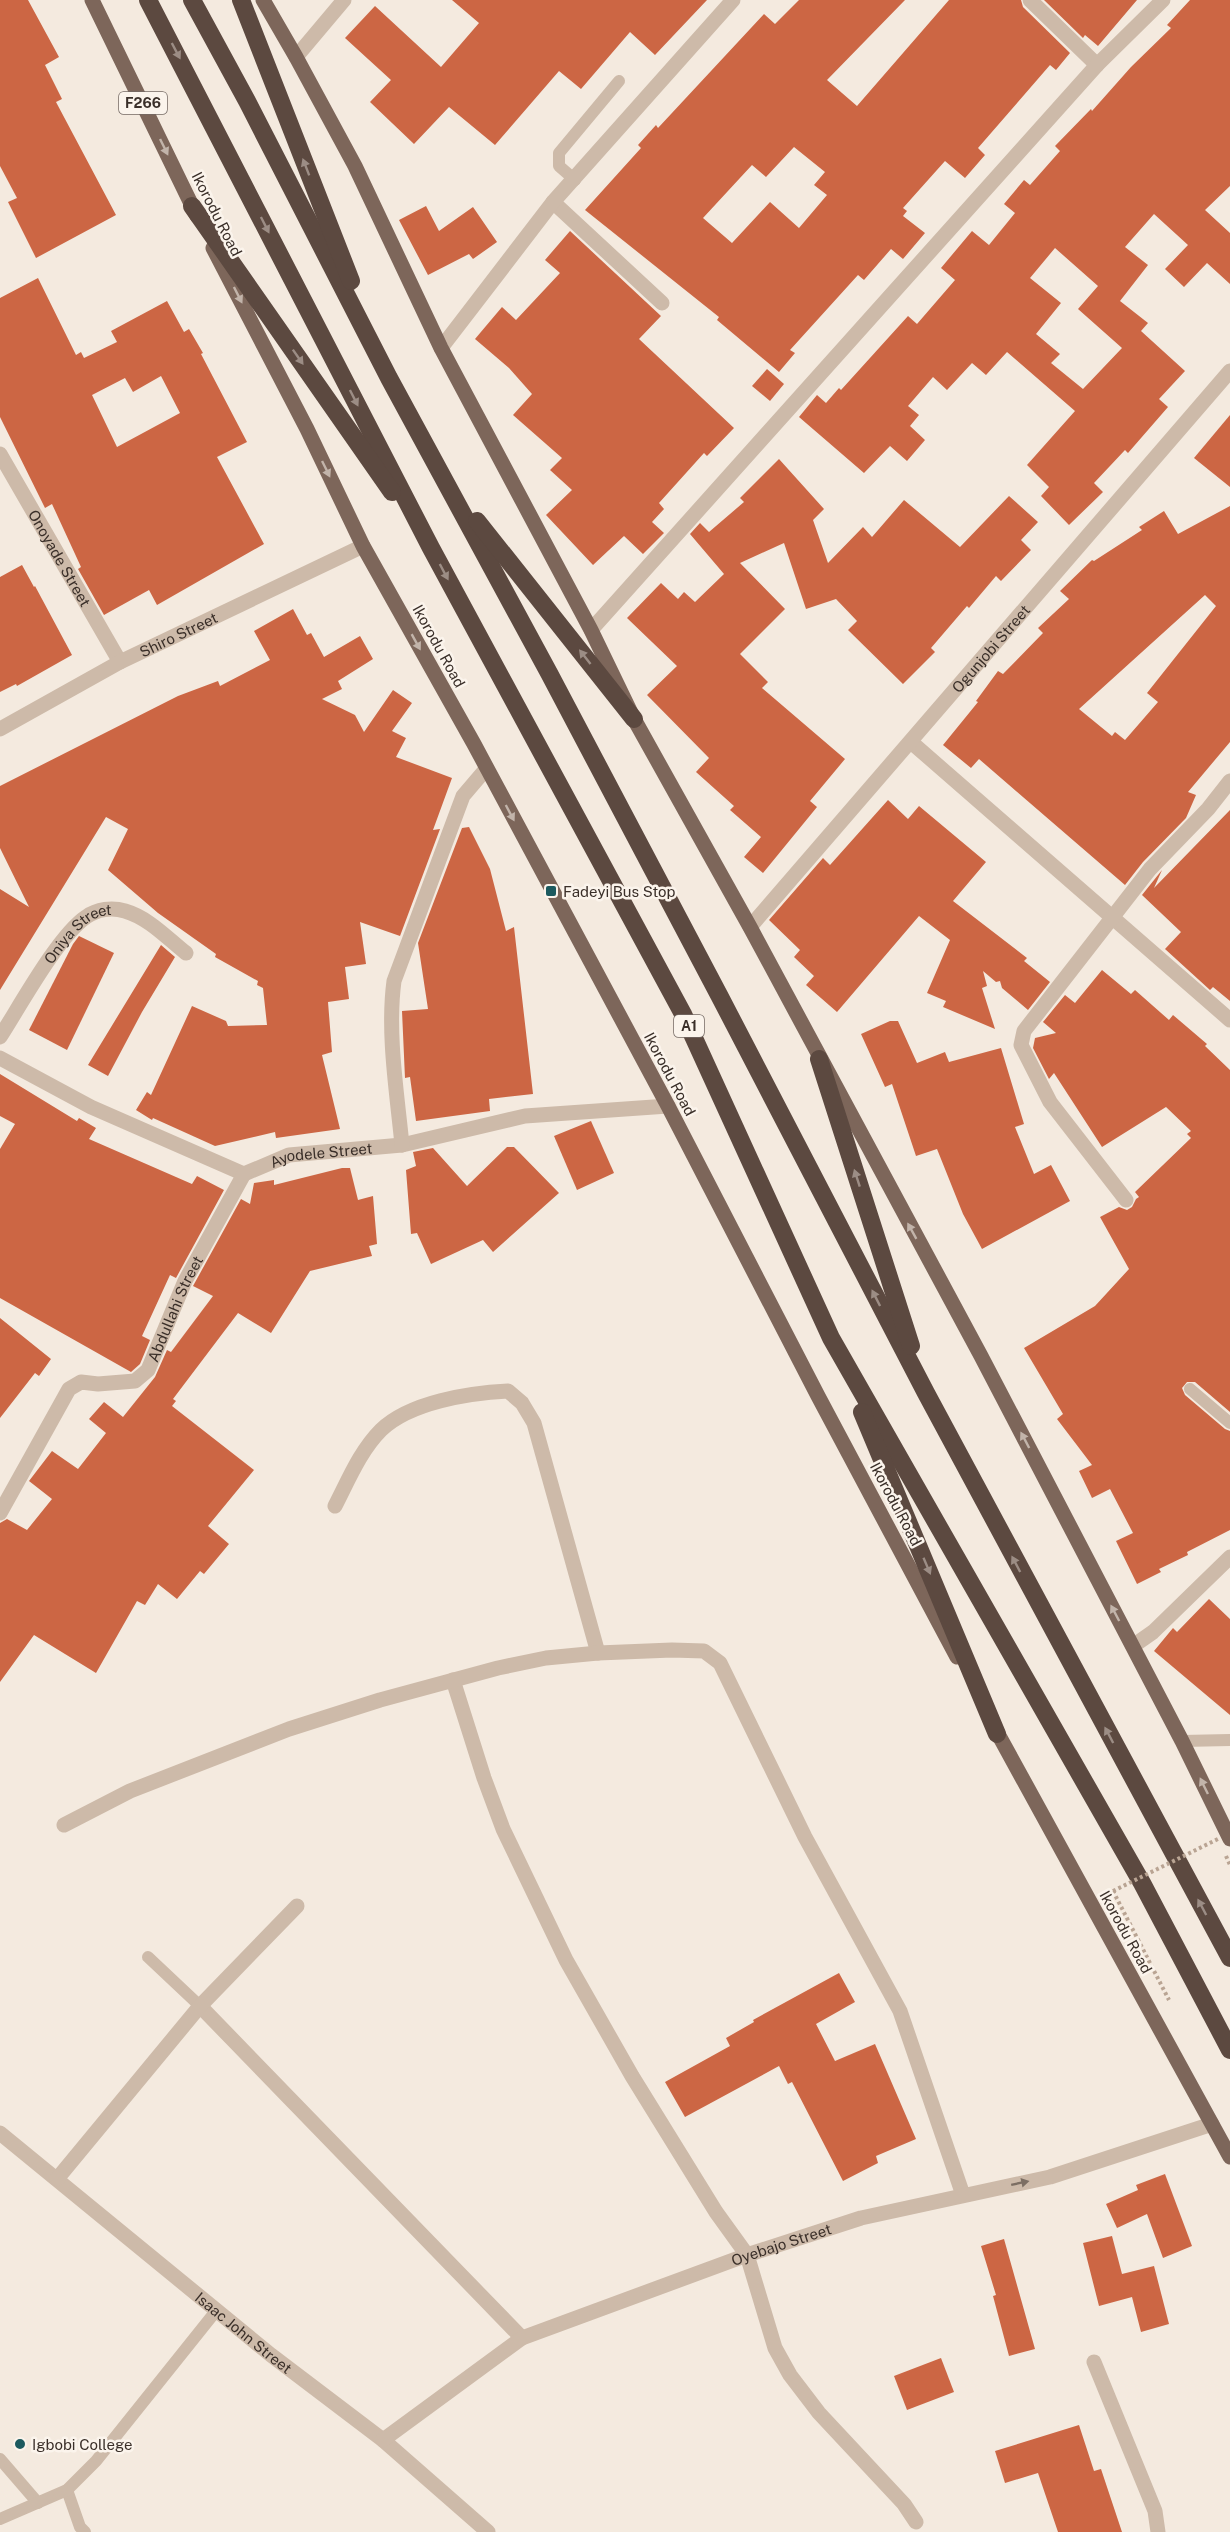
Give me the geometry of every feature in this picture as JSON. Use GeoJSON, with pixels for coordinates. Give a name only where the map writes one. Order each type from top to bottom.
{"type":"FeatureCollection","features":[{"type":"Feature","properties":{"kind":"highway","name":"Ikorodu Road"},"geometry":{"type":"LineString","coordinates":[[148,0],[431,548],[683,1014],[831,1338],[1142,1883],[1230,2050]]}},
{"type":"Feature","properties":{"kind":"highway","name":"A1"},"geometry":{"type":"LineString","coordinates":[[192,0],[247,101],[389,378],[713,985],[926,1393],[1230,1958]]}},
{"type":"Feature","properties":{"kind":"highway"},"geometry":{"type":"LineString","coordinates":[[241,0],[389,378]]}},
{"type":"Feature","properties":{"kind":"highway"},"geometry":{"type":"LineString","coordinates":[[192,206],[431,548]]}},
{"type":"Feature","properties":{"kind":"highway"},"geometry":{"type":"LineString","coordinates":[[447,483],[634,719]]}},
{"type":"Feature","properties":{"kind":"highway"},"geometry":{"type":"LineString","coordinates":[[819,1059],[926,1393]]}},
{"type":"Feature","properties":{"kind":"highway"},"geometry":{"type":"LineString","coordinates":[[831,1338],[997,1734]]}},
{"type":"Feature","properties":{"kind":"main road","name":"Ikorodu Road"},"geometry":{"type":"LineString","coordinates":[[92,0],[192,206],[307,429],[363,546],[668,1106],[997,1734],[1230,2157]]}},
{"type":"Feature","properties":{"kind":"main road"},"geometry":{"type":"LineString","coordinates":[[263,0],[355,166],[441,348],[591,630],[634,719],[750,927],[986,1366],[1133,1646],[1182,1741],[1224,1839]]}},
{"type":"Feature","properties":{"kind":"street"},"geometry":{"type":"LineString","coordinates":[[296,57],[344,0]]}},
{"type":"Feature","properties":{"kind":"street"},"geometry":{"type":"LineString","coordinates":[[441,348],[554,202],[733,0]]}},
{"type":"Feature","properties":{"kind":"street"},"geometry":{"type":"LineString","coordinates":[[1030,0],[1097,65]]}},
{"type":"Feature","properties":{"kind":"street"},"geometry":{"type":"LineString","coordinates":[[591,630],[1097,65],[1163,0]]}},
{"type":"Feature","properties":{"kind":"street"},"geometry":{"type":"LineString","coordinates":[[554,202],[662,303]]}},
{"type":"Feature","properties":{"kind":"street","name":"Ogunjobi Street"},"geometry":{"type":"LineString","coordinates":[[750,927],[1230,371]]}},
{"type":"Feature","properties":{"kind":"street","name":"Onoyade Street"},"geometry":{"type":"LineString","coordinates":[[0,454],[120,662]]}},
{"type":"Feature","properties":{"kind":"street","name":"Shiro Street"},"geometry":{"type":"LineString","coordinates":[[0,729],[120,662],[363,546]]}},
{"type":"Feature","properties":{"kind":"street"},"geometry":{"type":"LineString","coordinates":[[911,742],[1230,1020]]}},
{"type":"Feature","properties":{"kind":"street"},"geometry":{"type":"LineString","coordinates":[[402,1145],[393,1029],[394,981],[463,796],[486,769]]}},
{"type":"Feature","properties":{"kind":"street"},"geometry":{"type":"LineString","coordinates":[[1126,1200],[1050,1102],[1021,1045],[1024,1031],[1150,869],[1208,809],[1230,780]]}},
{"type":"Feature","properties":{"kind":"street","name":"Oniya Street"},"geometry":{"type":"LineString","coordinates":[[0,1037],[58,948],[77,923],[88,915],[102,909],[125,911],[147,921],[186,953]]}},
{"type":"Feature","properties":{"kind":"street"},"geometry":{"type":"LineString","coordinates":[[0,1058],[92,1107],[244,1174]]}},
{"type":"Feature","properties":{"kind":"street","name":"Ayodele Street"},"geometry":{"type":"LineString","coordinates":[[244,1174],[289,1155],[402,1145],[525,1116],[668,1106]]}},
{"type":"Feature","properties":{"kind":"street","name":"Abdullahi Street"},"geometry":{"type":"LineString","coordinates":[[0,1513],[69,1389],[81,1382],[98,1384],[135,1381],[148,1370],[185,1281],[244,1174]]}},
{"type":"Feature","properties":{"kind":"street"},"geometry":{"type":"LineString","coordinates":[[335,1506],[358,1461],[381,1430],[410,1412],[442,1399],[508,1391],[522,1403],[534,1423],[598,1653]]}},
{"type":"Feature","properties":{"kind":"street"},"geometry":{"type":"LineString","coordinates":[[1133,1646],[1178,1609],[1230,1557]]}},
{"type":"Feature","properties":{"kind":"street"},"geometry":{"type":"LineString","coordinates":[[64,1825],[130,1791],[278,1733],[380,1700],[453,1680],[546,1658],[598,1653],[704,1651],[720,1663],[805,1837],[900,2011],[963,2195]]}},
{"type":"Feature","properties":{"kind":"street"},"geometry":{"type":"LineString","coordinates":[[453,1680],[503,1829],[566,1960],[632,2076],[716,2212],[747,2255],[775,2348],[790,2375],[819,2413],[904,2504],[916,2522]]}},
{"type":"Feature","properties":{"kind":"street"},"geometry":{"type":"LineString","coordinates":[[57,2179],[200,2006],[297,1906]]}},
{"type":"Feature","properties":{"kind":"street"},"geometry":{"type":"LineString","coordinates":[[200,2006],[522,2338]]}},
{"type":"Feature","properties":{"kind":"street","name":"Oyebajo Street"},"geometry":{"type":"LineString","coordinates":[[383,2440],[522,2338],[747,2255],[861,2218],[1050,2177],[1212,2124]]}},
{"type":"Feature","properties":{"kind":"street","name":"Isaac John Street"},"geometry":{"type":"LineString","coordinates":[[0,2133],[216,2311],[383,2440],[488,2532]]}},
{"type":"Feature","properties":{"kind":"street"},"geometry":{"type":"LineString","coordinates":[[1094,2362],[1155,2511],[1158,2532]]}},
{"type":"Feature","properties":{"kind":"lane"},"geometry":{"type":"LineString","coordinates":[[575,180],[559,166],[559,153],[619,81]]}},
{"type":"Feature","properties":{"kind":"lane"},"geometry":{"type":"LineString","coordinates":[[1190,1389],[1230,1423]]}},
{"type":"Feature","properties":{"kind":"lane"},"geometry":{"type":"LineString","coordinates":[[1182,1741],[1230,1740]]}},
{"type":"Feature","properties":{"kind":"lane"},"geometry":{"type":"LineString","coordinates":[[148,1957],[200,2006]]}},
{"type":"Feature","properties":{"kind":"lane"},"geometry":{"type":"LineString","coordinates":[[0,2519],[67,2490],[96,2461],[216,2311]]}},
{"type":"Feature","properties":{"kind":"lane"},"geometry":{"type":"LineString","coordinates":[[0,2459],[38,2503]]}},
{"type":"Feature","properties":{"kind":"lane"},"geometry":{"type":"LineString","coordinates":[[67,2490],[81,2530]]}},
{"type":"Feature","properties":{"kind":"path"},"geometry":{"type":"LineString","coordinates":[[1173,2008],[1113,1891],[1224,1839]]}},
{"type":"Feature","properties":{"kind":"building"},"geometry":{"type":"Polygon","coordinates":[[[0,0],[28,0],[59,57],[45,65],[62,99],[56,102],[116,215],[36,258],[8,202],[17,198],[0,166],[0,0]]]}},
{"type":"Feature","properties":{"kind":"building"},"geometry":{"type":"Polygon","coordinates":[[[452,0],[707,0],[655,55],[630,32],[581,89],[559,71],[495,145],[449,107],[414,144],[370,102],[391,80],[345,38],[375,6],[441,67],[479,23],[452,0]]]}},
{"type":"Feature","properties":{"kind":"building"},"geometry":{"type":"Polygon","coordinates":[[[799,0],[905,0],[827,80],[857,106],[949,0],[1021,0],[1023,7],[1070,53],[1056,70],[1050,65],[978,148],[985,155],[965,178],[945,161],[903,208],[907,211],[903,216],[925,233],[903,259],[891,249],[864,280],[858,275],[790,350],[795,353],[779,372],[717,320],[719,317],[585,210],[641,148],[638,145],[656,125],[658,128],[764,14],[775,24],[799,0]],[[794,147],[766,177],[752,165],[703,218],[732,243],[770,202],[799,228],[827,195],[814,185],[825,172],[794,147]]]}},
{"type":"Feature","properties":{"kind":"building"},"geometry":{"type":"Polygon","coordinates":[[[1044,0],[1137,0],[1098,46],[1085,35],[1083,38],[1044,0]]]}},
{"type":"Feature","properties":{"kind":"building"},"geometry":{"type":"Polygon","coordinates":[[[1190,0],[1230,0],[1230,186],[1205,210],[1230,233],[1230,284],[1207,263],[1184,287],[1165,269],[1188,245],[1154,214],[1125,247],[1148,265],[1120,301],[1148,323],[1141,331],[1185,371],[1159,399],[1168,407],[1128,453],[1125,450],[1094,483],[1103,492],[1069,525],[1041,496],[1049,487],[1027,465],[1075,411],[1007,352],[986,375],[972,363],[947,390],[933,377],[908,406],[919,415],[910,426],[925,440],[907,461],[890,446],[864,473],[799,417],[817,395],[826,403],[839,388],[841,390],[908,316],[917,324],[955,280],[941,268],[972,231],[989,245],[1015,213],[1004,204],[1024,180],[1030,185],[1060,151],[1055,146],[1091,109],[1092,111],[1131,67],[1171,28],[1167,25],[1190,0]],[[1055,248],[1030,278],[1061,303],[1036,334],[1060,354],[1051,363],[1083,389],[1122,348],[1078,309],[1098,286],[1055,248]]]}},
{"type":"Feature","properties":{"kind":"building"},"geometry":{"type":"Polygon","coordinates":[[[426,206],[439,231],[473,207],[497,242],[473,259],[469,254],[428,275],[399,220],[426,206]]]}},
{"type":"Feature","properties":{"kind":"building"},"geometry":{"type":"Polygon","coordinates":[[[570,231],[661,316],[639,339],[734,428],[707,456],[704,453],[659,503],[664,509],[652,522],[664,533],[643,554],[624,536],[593,565],[546,515],[572,490],[550,470],[562,458],[513,415],[532,394],[509,368],[475,339],[502,307],[516,320],[560,273],[545,260],[570,231]]]}},
{"type":"Feature","properties":{"kind":"building"},"geometry":{"type":"Polygon","coordinates":[[[38,278],[76,355],[81,352],[84,358],[117,342],[111,331],[167,301],[184,332],[189,329],[203,353],[201,354],[247,442],[217,457],[264,544],[157,605],[149,590],[104,615],[78,569],[81,567],[52,504],[45,508],[0,417],[0,298],[38,278]],[[161,376],[133,392],[125,378],[92,395],[117,447],[180,413],[161,376]]]}},
{"type":"Feature","properties":{"kind":"building"},"geometry":{"type":"Polygon","coordinates":[[[767,369],[784,384],[770,401],[752,386],[767,369]]]}},
{"type":"Feature","properties":{"kind":"building"},"geometry":{"type":"Polygon","coordinates":[[[1230,415],[1230,487],[1194,458],[1230,415]]]}},
{"type":"Feature","properties":{"kind":"building"},"geometry":{"type":"Polygon","coordinates":[[[779,459],[824,509],[813,520],[828,563],[863,527],[872,537],[904,500],[960,547],[1009,496],[1038,522],[1021,540],[1031,550],[1001,581],[996,576],[969,608],[967,606],[931,648],[935,652],[903,684],[848,630],[857,621],[836,599],[806,609],[784,543],[740,563],[785,609],[740,654],[768,682],[762,688],[845,759],[810,801],[817,807],[763,873],[744,857],[761,837],[730,810],[734,806],[696,772],[709,758],[647,695],[677,666],[627,618],[661,583],[678,599],[684,592],[695,602],[724,574],[690,534],[700,523],[709,532],[744,502],[740,498],[779,459]]]}},
{"type":"Feature","properties":{"kind":"building"},"geometry":{"type":"Polygon","coordinates":[[[1230,506],[1230,742],[1188,792],[1196,795],[1186,818],[1143,862],[1125,885],[979,759],[971,768],[943,745],[978,702],[976,701],[998,671],[1003,674],[1043,633],[1038,628],[1069,599],[1060,591],[1092,560],[1094,561],[1142,530],[1139,527],[1164,511],[1178,534],[1230,506]],[[1205,595],[1079,709],[1112,736],[1115,732],[1125,740],[1158,702],[1147,693],[1216,606],[1205,595]]]}},
{"type":"Feature","properties":{"kind":"building"},"geometry":{"type":"Polygon","coordinates":[[[22,565],[72,655],[17,686],[16,684],[0,692],[0,577],[22,565]]]}},
{"type":"Feature","properties":{"kind":"building"},"geometry":{"type":"Polygon","coordinates":[[[293,609],[307,635],[311,633],[324,657],[360,636],[373,659],[338,681],[342,689],[322,699],[355,715],[364,732],[393,690],[412,703],[392,731],[406,738],[396,757],[452,778],[433,830],[440,829],[400,936],[360,922],[366,964],[345,967],[349,999],[328,1002],[332,1052],[322,1055],[340,1129],[276,1138],[275,1132],[215,1146],[153,1118],[152,1120],[136,1110],[147,1092],[151,1095],[192,1006],[226,1021],[228,1026],[267,1025],[263,988],[257,985],[258,981],[215,957],[216,954],[158,913],[108,870],[128,829],[106,817],[0,990],[0,889],[29,907],[0,848],[0,786],[178,696],[218,681],[220,686],[270,660],[254,631],[293,609]]]}},
{"type":"Feature","properties":{"kind":"building"},"geometry":{"type":"Polygon","coordinates":[[[888,800],[908,819],[919,806],[986,862],[953,901],[1027,958],[1024,961],[1050,982],[1028,1010],[1002,988],[1000,981],[996,982],[983,971],[987,986],[982,988],[995,1029],[943,1007],[946,1001],[927,993],[950,940],[919,916],[837,1012],[806,985],[814,976],[794,957],[800,950],[769,920],[823,858],[830,865],[888,800]]]}},
{"type":"Feature","properties":{"kind":"building"},"geometry":{"type":"Polygon","coordinates":[[[1230,810],[1230,1001],[1213,987],[1210,990],[1165,949],[1181,932],[1142,895],[1162,870],[1154,888],[1230,810]]]}},
{"type":"Feature","properties":{"kind":"building"},"geometry":{"type":"Polygon","coordinates":[[[469,827],[490,869],[506,931],[514,927],[533,1094],[489,1099],[490,1111],[416,1121],[410,1077],[405,1078],[402,1011],[428,1009],[418,943],[462,828],[469,827]]]}},
{"type":"Feature","properties":{"kind":"building"},"geometry":{"type":"Polygon","coordinates":[[[79,936],[114,953],[67,1050],[29,1030],[79,936]]]}},
{"type":"Feature","properties":{"kind":"building"},"geometry":{"type":"Polygon","coordinates":[[[161,945],[175,957],[108,1076],[88,1065],[161,945]]]}},
{"type":"Feature","properties":{"kind":"building"},"geometry":{"type":"Polygon","coordinates":[[[1102,970],[1131,994],[1135,990],[1169,1020],[1173,1015],[1207,1044],[1205,1046],[1230,1070],[1230,1412],[1195,1382],[1187,1382],[1182,1388],[1185,1395],[1230,1431],[1230,1530],[1187,1552],[1188,1555],[1159,1569],[1161,1572],[1137,1584],[1116,1541],[1133,1533],[1110,1489],[1092,1498],[1079,1471],[1092,1465],[1057,1419],[1063,1414],[1024,1348],[1095,1306],[1129,1269],[1100,1217],[1119,1207],[1127,1210],[1132,1207],[1139,1197],[1135,1192],[1191,1138],[1187,1134],[1191,1131],[1166,1107],[1102,1147],[1054,1073],[1049,1079],[1033,1048],[1035,1038],[1056,1033],[1043,1022],[1065,995],[1075,1003],[1102,970]]]}},
{"type":"Feature","properties":{"kind":"building"},"geometry":{"type":"Polygon","coordinates":[[[890,1021],[898,1021],[917,1063],[945,1052],[949,1062],[1001,1048],[1024,1124],[1015,1127],[1034,1174],[1051,1165],[1070,1201],[982,1249],[963,1214],[937,1149],[916,1156],[892,1084],[885,1087],[861,1034],[890,1021]]]}},
{"type":"Feature","properties":{"kind":"building"},"geometry":{"type":"Polygon","coordinates":[[[0,1074],[77,1121],[79,1118],[96,1128],[89,1139],[192,1184],[197,1176],[224,1190],[176,1278],[170,1275],[142,1336],[150,1340],[140,1364],[131,1372],[0,1298],[0,1149],[15,1124],[0,1116],[0,1074]]]}},
{"type":"Feature","properties":{"kind":"building"},"geometry":{"type":"Polygon","coordinates":[[[591,1121],[614,1173],[577,1190],[554,1136],[591,1121]]]}},
{"type":"Feature","properties":{"kind":"building"},"geometry":{"type":"Polygon","coordinates":[[[507,1147],[514,1147],[559,1193],[493,1252],[483,1240],[431,1264],[417,1233],[411,1234],[406,1170],[416,1166],[413,1152],[433,1148],[467,1186],[507,1147]]]}},
{"type":"Feature","properties":{"kind":"building"},"geometry":{"type":"Polygon","coordinates":[[[350,1168],[358,1200],[373,1196],[377,1244],[369,1246],[372,1256],[310,1271],[271,1333],[238,1313],[173,1399],[176,1401],[172,1406],[254,1470],[208,1526],[229,1544],[204,1574],[200,1571],[177,1599],[158,1584],[145,1605],[137,1601],[96,1673],[34,1635],[0,1682],[0,1523],[7,1519],[27,1530],[52,1499],[29,1481],[52,1451],[78,1469],[106,1433],[89,1419],[104,1402],[123,1417],[155,1377],[167,1350],[171,1352],[213,1296],[193,1286],[241,1199],[250,1204],[254,1183],[274,1180],[274,1185],[350,1168]]]}},
{"type":"Feature","properties":{"kind":"building"},"geometry":{"type":"Polygon","coordinates":[[[0,1318],[51,1359],[39,1376],[35,1373],[0,1418],[0,1318]]]}},
{"type":"Feature","properties":{"kind":"building"},"geometry":{"type":"Polygon","coordinates":[[[1209,1599],[1230,1619],[1230,1715],[1154,1651],[1173,1628],[1177,1632],[1209,1599]]]}},
{"type":"Feature","properties":{"kind":"building"},"geometry":{"type":"Polygon","coordinates":[[[839,1973],[855,2002],[816,2024],[835,2061],[875,2044],[916,2139],[876,2156],[878,2163],[843,2181],[792,2082],[788,2084],[779,2066],[685,2117],[665,2082],[730,2046],[726,2038],[754,2022],[753,2020],[839,1973]]]}},
{"type":"Feature","properties":{"kind":"building"},"geometry":{"type":"Polygon","coordinates":[[[1165,2174],[1192,2246],[1163,2258],[1147,2214],[1117,2228],[1106,2204],[1138,2190],[1136,2185],[1165,2174]]]}},
{"type":"Feature","properties":{"kind":"building"},"geometry":{"type":"Polygon","coordinates":[[[1112,2236],[1122,2274],[1154,2266],[1169,2324],[1141,2332],[1132,2297],[1099,2306],[1083,2243],[1112,2236]]]}},
{"type":"Feature","properties":{"kind":"building"},"geometry":{"type":"Polygon","coordinates":[[[1004,2239],[1035,2349],[1009,2356],[993,2296],[996,2295],[981,2246],[1004,2239]]]}},
{"type":"Feature","properties":{"kind":"building"},"geometry":{"type":"Polygon","coordinates":[[[941,2358],[954,2392],[907,2410],[894,2376],[941,2358]]]}},
{"type":"Feature","properties":{"kind":"building"},"geometry":{"type":"Polygon","coordinates":[[[1079,2425],[1094,2471],[1101,2469],[1122,2532],[1058,2532],[1038,2473],[1005,2483],[995,2451],[1079,2425]]]}},
{"type":"Feature","properties":{"kind":"place","name":"Fadeyi Bus Stop"},"geometry":{"type":"Point","coordinates":[551,891]}},
{"type":"Feature","properties":{"kind":"place","name":"Igbobi College"},"geometry":{"type":"Point","coordinates":[20,2444]}}]}
